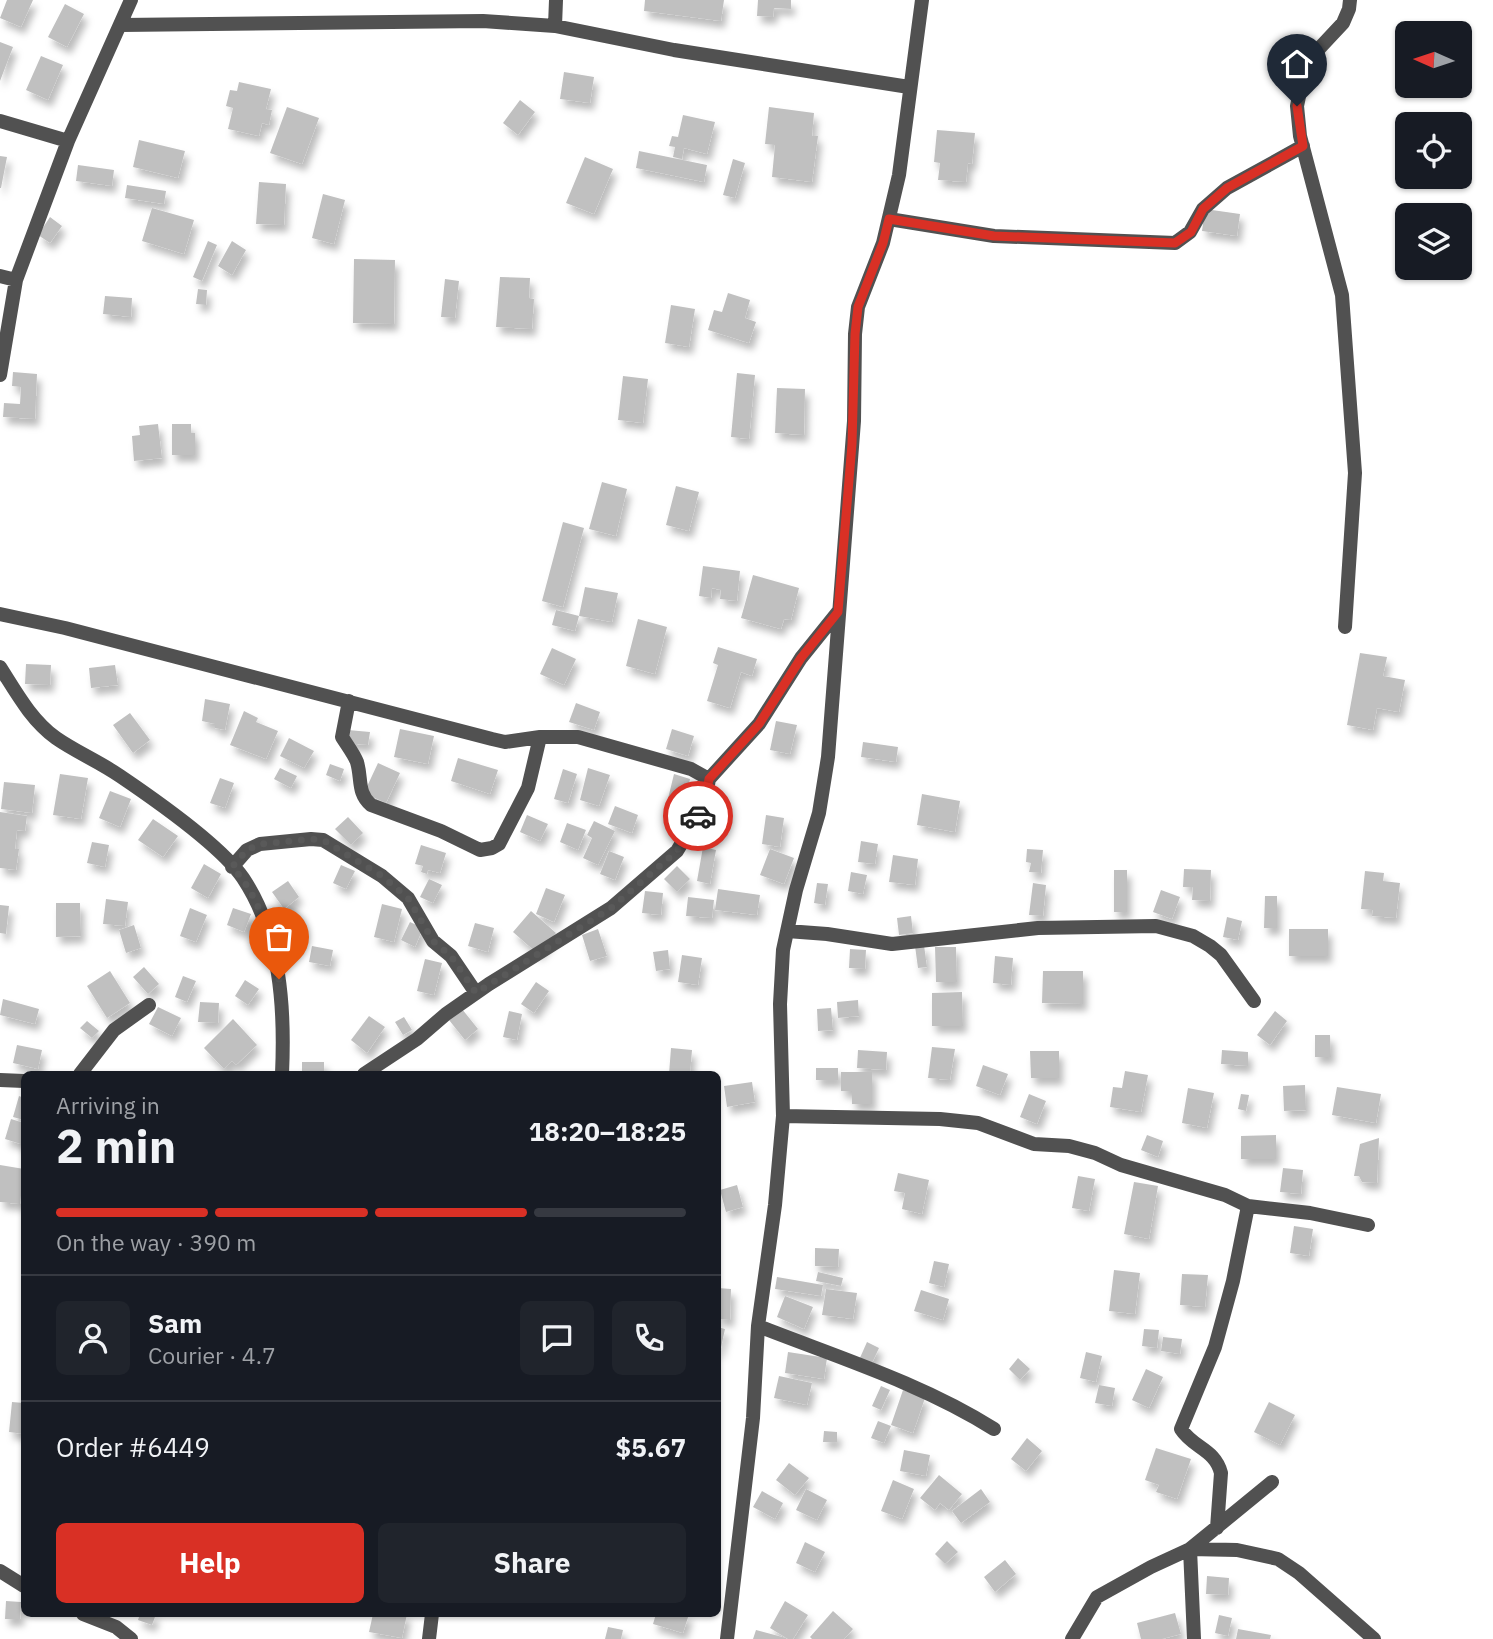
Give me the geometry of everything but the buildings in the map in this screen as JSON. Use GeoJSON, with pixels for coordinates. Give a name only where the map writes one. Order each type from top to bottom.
{"type":"FeatureCollection","features":[{"type":"Feature","properties":{"kind":"street"},"geometry":{"type":"LineString","coordinates":[[0,375],[16,280],[68,141],[131,0]]}},
{"type":"Feature","properties":{"kind":"street"},"geometry":{"type":"LineString","coordinates":[[555,26],[556,0]]}},
{"type":"Feature","properties":{"kind":"street"},"geometry":{"type":"LineString","coordinates":[[727,1639],[724,1599],[753,1418],[758,1326],[775,1205],[783,1116],[780,1004],[783,950],[796,890],[819,813],[828,757],[852,447],[858,307],[883,243],[899,175],[922,0]]}},
{"type":"Feature","properties":{"kind":"street"},"geometry":{"type":"LineString","coordinates":[[1345,627],[1355,473],[1342,295],[1303,146],[1297,106],[1303,77],[1314,54],[1343,23],[1350,0]]}},
{"type":"Feature","properties":{"kind":"street"},"geometry":{"type":"LineString","coordinates":[[121,25],[483,21],[555,26],[674,50],[909,87]]}},
{"type":"Feature","properties":{"kind":"street"},"geometry":{"type":"LineString","coordinates":[[0,121],[68,141]]}},
{"type":"Feature","properties":{"kind":"street"},"geometry":{"type":"LineString","coordinates":[[889,219],[994,236],[1175,243],[1191,232],[1203,209],[1227,188],[1303,146]]}},
{"type":"Feature","properties":{"kind":"street"},"geometry":{"type":"LineString","coordinates":[[0,275],[16,280]]}},
{"type":"Feature","properties":{"kind":"street"},"geometry":{"type":"LineString","coordinates":[[369,1071],[417,1039],[476,993],[611,908],[677,851],[704,806],[709,779],[759,724],[801,658],[838,612]]}},
{"type":"Feature","properties":{"kind":"street"},"geometry":{"type":"LineString","coordinates":[[0,614],[65,628],[505,741],[578,737],[691,769],[709,779]]}},
{"type":"Feature","properties":{"kind":"street"},"geometry":{"type":"LineString","coordinates":[[0,667],[25,707],[54,737],[120,776],[205,839],[243,878],[267,925],[279,979],[284,1040],[282,1071]]}},
{"type":"Feature","properties":{"kind":"street"},"geometry":{"type":"LineString","coordinates":[[349,701],[342,737],[356,760],[360,791],[364,799],[371,805],[441,831],[480,850],[499,844],[528,788],[540,737]]}},
{"type":"Feature","properties":{"kind":"street"},"geometry":{"type":"LineString","coordinates":[[232,867],[247,850],[260,844],[323,840],[382,876],[408,898],[433,941],[451,956],[476,993]]}},
{"type":"Feature","properties":{"kind":"street"},"geometry":{"type":"LineString","coordinates":[[787,932],[827,934],[892,944],[1038,928],[1156,926],[1193,936],[1222,954],[1254,1001]]}},
{"type":"Feature","properties":{"kind":"street"},"geometry":{"type":"LineString","coordinates":[[82,1071],[114,1030],[149,1005]]}},
{"type":"Feature","properties":{"kind":"street"},"geometry":{"type":"LineString","coordinates":[[0,1080],[21,1081]]}},
{"type":"Feature","properties":{"kind":"street"},"geometry":{"type":"LineString","coordinates":[[783,1116],[940,1119],[978,1123],[1034,1144],[1069,1146],[1095,1153],[1121,1165],[1196,1185],[1248,1206],[1310,1213],[1368,1225]]}},
{"type":"Feature","properties":{"kind":"street"},"geometry":{"type":"LineString","coordinates":[[1217,1528],[1219,1466],[1213,1456],[1188,1438],[1181,1429],[1215,1347],[1233,1281],[1248,1206]]}},
{"type":"Feature","properties":{"kind":"street"},"geometry":{"type":"LineString","coordinates":[[758,1326],[921,1389],[960,1407],[994,1429]]}},
{"type":"Feature","properties":{"kind":"street"},"geometry":{"type":"LineString","coordinates":[[1072,1639],[1097,1597],[1190,1549],[1272,1482]]}},
{"type":"Feature","properties":{"kind":"street"},"geometry":{"type":"LineString","coordinates":[[1190,1549],[1194,1639]]}},
{"type":"Feature","properties":{"kind":"street"},"geometry":{"type":"LineString","coordinates":[[1190,1549],[1237,1550],[1278,1559],[1299,1573],[1374,1639]]}},
{"type":"Feature","properties":{"kind":"street"},"geometry":{"type":"LineString","coordinates":[[0,1571],[21,1584]]}},
{"type":"Feature","properties":{"kind":"street"},"geometry":{"type":"LineString","coordinates":[[100,1617],[118,1620],[131,1639]]}},
{"type":"Feature","properties":{"kind":"street"},"geometry":{"type":"LineString","coordinates":[[429,1639],[432,1617]]}},
{"type":"Feature","properties":{"kind":"way so far"},"geometry":{"type":"LineString","coordinates":[[279,979],[267,925],[243,878],[232,867],[247,850],[260,844],[323,840],[382,876],[408,898],[433,941],[451,956],[476,993],[611,908],[677,851],[698,816]]}},
{"type":"Feature","properties":{"kind":"route"},"geometry":{"type":"LineString","coordinates":[[698,816],[704,806],[709,779],[715,770],[759,724],[801,658],[838,612],[854,421],[858,307],[883,243],[889,219],[994,236],[1175,243],[1191,232],[1203,209],[1227,188],[1303,146],[1297,106]]}}]}
